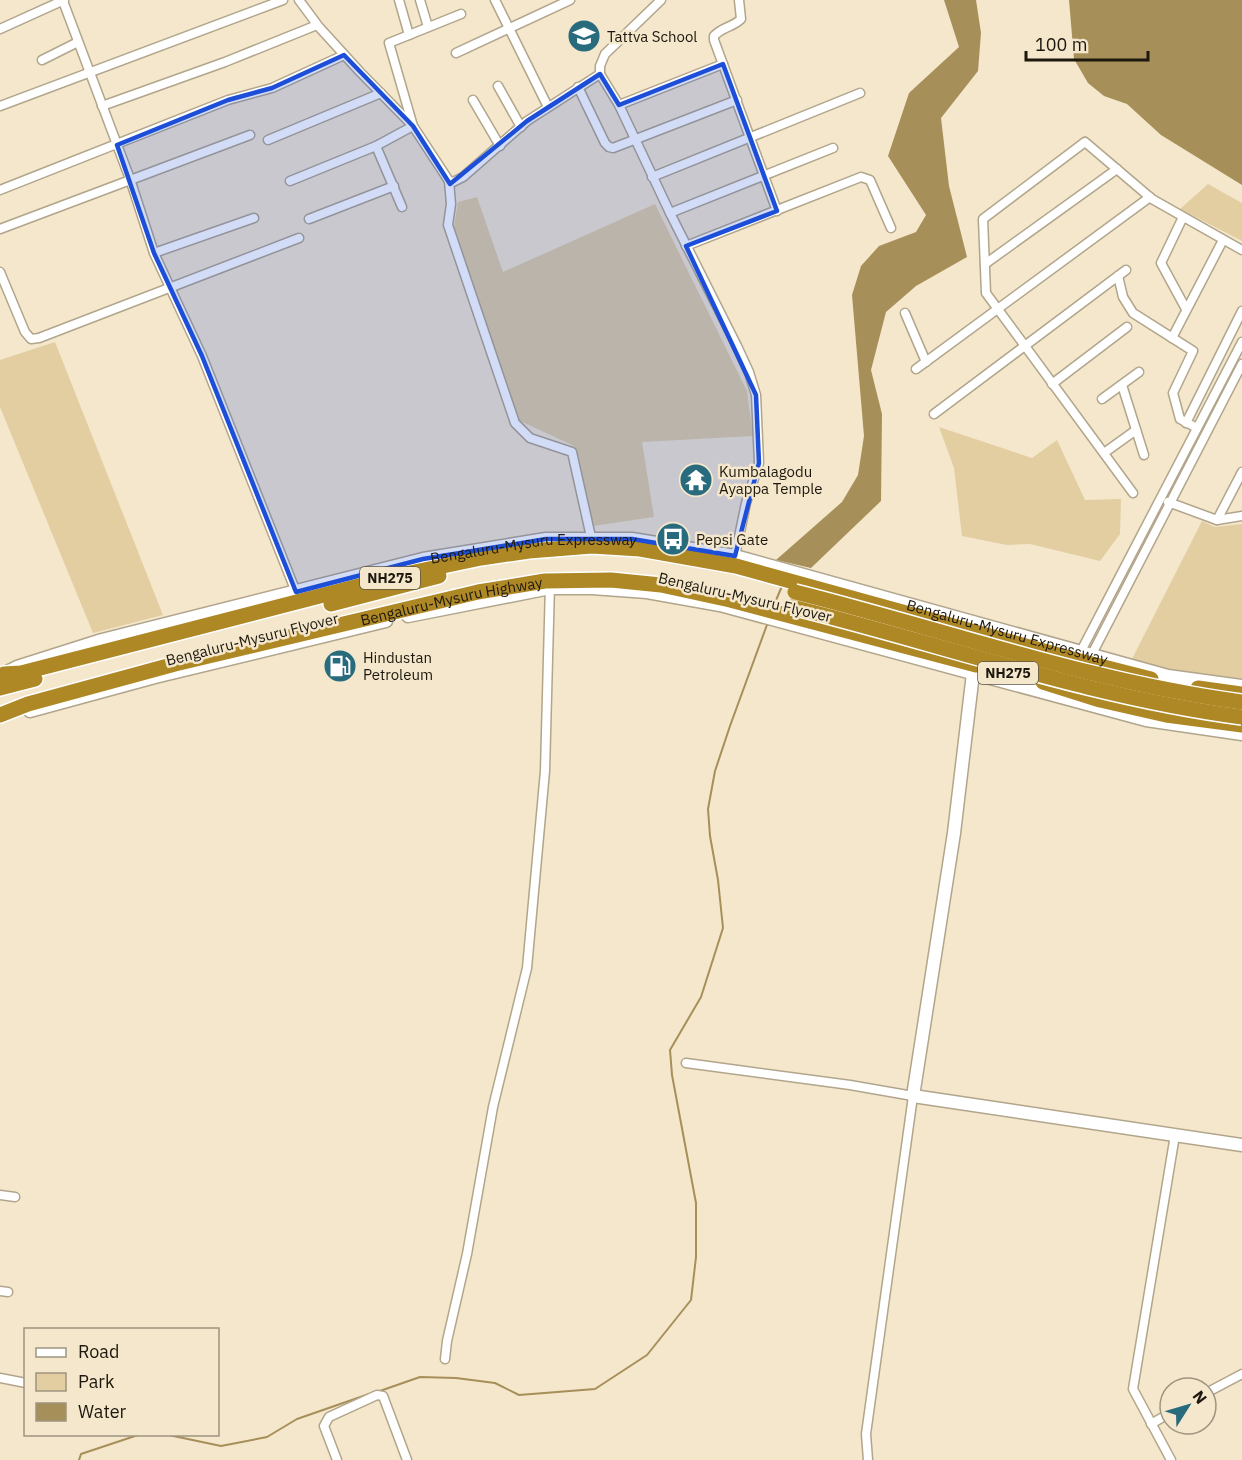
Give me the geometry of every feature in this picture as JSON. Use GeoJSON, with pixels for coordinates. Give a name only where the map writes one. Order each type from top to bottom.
{"type":"FeatureCollection","features":[{"type":"Feature","properties":{"kind":"highway","name":"Bengaluru-Mysuru Flyover"},"geometry":{"type":"LineString","coordinates":[[1,679],[438,576],[509,562],[582,556],[648,560],[788,579]]}},
{"type":"Feature","properties":{"kind":"highway","name":"Bengaluru-Mysuru Flyover"},"geometry":{"type":"LineString","coordinates":[[0,703],[465,585],[535,574],[582,572],[646,575],[703,584],[848,621],[1116,695],[1242,717]]}},
{"type":"Feature","properties":{"kind":"highway","name":"Bengaluru-Mysuru Expressway"},"geometry":{"type":"LineString","coordinates":[[788,579],[982,630],[1135,675],[1186,687],[1242,694]]}},
{"type":"Feature","properties":{"kind":"highway","name":"Bengaluru-Mysuru Expressway"},"geometry":{"type":"LineString","coordinates":[[788,579],[1120,680],[1203,697],[1242,702]]}},
{"type":"Feature","properties":{"kind":"highway","name":"Bengaluru-Mysuru Highway"},"geometry":{"type":"LineString","coordinates":[[0,716],[28,704],[175,664],[478,592],[611,580],[662,585],[973,669],[1044,682],[1100,700],[1166,715],[1242,725]]}},
{"type":"Feature","properties":{"kind":"street"},"geometry":{"type":"LineString","coordinates":[[0,29],[63,0],[130,179],[154,253],[206,366],[296,592]]}},
{"type":"Feature","properties":{"kind":"street"},"geometry":{"type":"LineString","coordinates":[[0,106],[282,0]]}},
{"type":"Feature","properties":{"kind":"street"},"geometry":{"type":"LineString","coordinates":[[299,0],[317,25],[413,126],[449,181],[448,225],[515,423],[530,438],[572,452],[591,537]]}},
{"type":"Feature","properties":{"kind":"street"},"geometry":{"type":"LineString","coordinates":[[399,0],[409,35]]}},
{"type":"Feature","properties":{"kind":"street"},"geometry":{"type":"LineString","coordinates":[[420,0],[428,27]]}},
{"type":"Feature","properties":{"kind":"street"},"geometry":{"type":"LineString","coordinates":[[495,0],[548,107]]}},
{"type":"Feature","properties":{"kind":"street"},"geometry":{"type":"LineString","coordinates":[[456,53],[570,0]]}},
{"type":"Feature","properties":{"kind":"street"},"geometry":{"type":"LineString","coordinates":[[662,0],[605,54],[600,66],[600,74],[619,105],[652,177],[749,372],[756,395],[759,463],[746,503],[735,556]]}},
{"type":"Feature","properties":{"kind":"street"},"geometry":{"type":"LineString","coordinates":[[739,0],[741,19],[736,25],[720,30],[714,36],[777,211]]}},
{"type":"Feature","properties":{"kind":"street"},"geometry":{"type":"LineString","coordinates":[[413,126],[389,43],[461,14]]}},
{"type":"Feature","properties":{"kind":"street"},"geometry":{"type":"LineString","coordinates":[[102,106],[225,62],[317,25]]}},
{"type":"Feature","properties":{"kind":"street"},"geometry":{"type":"LineString","coordinates":[[42,60],[78,42]]}},
{"type":"Feature","properties":{"kind":"street"},"geometry":{"type":"LineString","coordinates":[[0,190],[228,100],[272,88],[345,55]]}},
{"type":"Feature","properties":{"kind":"street"},"geometry":{"type":"LineString","coordinates":[[619,105],[723,64]]}},
{"type":"Feature","properties":{"kind":"street"},"geometry":{"type":"LineString","coordinates":[[449,181],[453,182],[462,177],[521,127],[600,74]]}},
{"type":"Feature","properties":{"kind":"street"},"geometry":{"type":"LineString","coordinates":[[498,86],[521,127]]}},
{"type":"Feature","properties":{"kind":"street"},"geometry":{"type":"LineString","coordinates":[[578,87],[604,143],[613,148],[737,100]]}},
{"type":"Feature","properties":{"kind":"street"},"geometry":{"type":"LineString","coordinates":[[268,140],[381,93]]}},
{"type":"Feature","properties":{"kind":"street"},"geometry":{"type":"LineString","coordinates":[[652,177],[860,93]]}},
{"type":"Feature","properties":{"kind":"street"},"geometry":{"type":"LineString","coordinates":[[473,100],[500,146]]}},
{"type":"Feature","properties":{"kind":"street"},"geometry":{"type":"LineString","coordinates":[[290,181],[376,146],[413,126]]}},
{"type":"Feature","properties":{"kind":"street"},"geometry":{"type":"LineString","coordinates":[[0,229],[250,135]]}},
{"type":"Feature","properties":{"kind":"street"},"geometry":{"type":"LineString","coordinates":[[1133,493],[986,293],[983,219],[1085,142],[1150,197],[1242,250]]}},
{"type":"Feature","properties":{"kind":"street"},"geometry":{"type":"LineString","coordinates":[[376,146],[402,207]]}},
{"type":"Feature","properties":{"kind":"street"},"geometry":{"type":"LineString","coordinates":[[670,213],[833,147]]}},
{"type":"Feature","properties":{"kind":"street"},"geometry":{"type":"LineString","coordinates":[[985,264],[1116,169]]}},
{"type":"Feature","properties":{"kind":"street"},"geometry":{"type":"LineString","coordinates":[[686,246],[866,177],[870,180],[891,228]]}},
{"type":"Feature","properties":{"kind":"street"},"geometry":{"type":"LineString","coordinates":[[309,219],[394,186]]}},
{"type":"Feature","properties":{"kind":"street"},"geometry":{"type":"LineString","coordinates":[[916,369],[1150,197]]}},
{"type":"Feature","properties":{"kind":"street"},"geometry":{"type":"LineString","coordinates":[[1183,217],[1161,263],[1186,309]]}},
{"type":"Feature","properties":{"kind":"street"},"geometry":{"type":"LineString","coordinates":[[154,253],[254,218]]}},
{"type":"Feature","properties":{"kind":"street"},"geometry":{"type":"LineString","coordinates":[[0,272],[25,332],[31,339],[48,336],[299,238]]}},
{"type":"Feature","properties":{"kind":"street"},"geometry":{"type":"LineString","coordinates":[[1172,338],[1224,240]]}},
{"type":"Feature","properties":{"kind":"street"},"geometry":{"type":"LineString","coordinates":[[934,414],[1126,270]]}},
{"type":"Feature","properties":{"kind":"street"},"geometry":{"type":"LineString","coordinates":[[1118,276],[1123,297],[1133,313],[1193,351],[1173,393],[1179,419],[1197,428]]}},
{"type":"Feature","properties":{"kind":"street"},"geometry":{"type":"LineString","coordinates":[[1186,423],[1242,311]]}},
{"type":"Feature","properties":{"kind":"street"},"geometry":{"type":"LineString","coordinates":[[905,313],[926,362]]}},
{"type":"Feature","properties":{"kind":"street"},"geometry":{"type":"LineString","coordinates":[[1052,384],[1127,327]]}},
{"type":"Feature","properties":{"kind":"street"},"geometry":{"type":"LineString","coordinates":[[1085,654],[1161,497],[1242,342]]}},
{"type":"Feature","properties":{"kind":"street"},"geometry":{"type":"LineString","coordinates":[[1085,654],[1171,503],[1242,364]]}},
{"type":"Feature","properties":{"kind":"street"},"geometry":{"type":"LineString","coordinates":[[1102,399],[1139,372]]}},
{"type":"Feature","properties":{"kind":"street"},"geometry":{"type":"LineString","coordinates":[[1122,385],[1144,455]]}},
{"type":"Feature","properties":{"kind":"street"},"geometry":{"type":"LineString","coordinates":[[1104,453],[1136,430]]}},
{"type":"Feature","properties":{"kind":"street"},"geometry":{"type":"LineString","coordinates":[[1217,520],[1242,472]]}},
{"type":"Feature","properties":{"kind":"street"},"geometry":{"type":"LineString","coordinates":[[1161,497],[1217,520],[1242,516]]}},
{"type":"Feature","properties":{"kind":"street","name":"Bengaluru-Mysuru Expressway"},"geometry":{"type":"LineString","coordinates":[[1,679],[16,667],[102,640],[423,558],[546,539],[591,537],[667,543],[735,556],[788,579]]}},
{"type":"Feature","properties":{"kind":"street"},"geometry":{"type":"LineString","coordinates":[[446,1359],[447,1341],[467,1254],[493,1107],[527,968],[544,771],[550,585]]}},
{"type":"Feature","properties":{"kind":"street"},"geometry":{"type":"LineString","coordinates":[[868,1460],[866,1434],[913,1096],[954,833],[973,669],[982,630]]}},
{"type":"Feature","properties":{"kind":"street","name":"Bengaluru-Mysuru Expressway"},"geometry":{"type":"LineString","coordinates":[[982,630],[1168,676],[1242,686]]}},
{"type":"Feature","properties":{"kind":"street","name":"NH275"},"geometry":{"type":"LineString","coordinates":[[973,669],[1146,720],[1242,734]]}},
{"type":"Feature","properties":{"kind":"street"},"geometry":{"type":"LineString","coordinates":[[686,1063],[850,1085],[1242,1145]]}},
{"type":"Feature","properties":{"kind":"street"},"geometry":{"type":"LineString","coordinates":[[1171,1460],[1133,1389],[1175,1135]]}},
{"type":"Feature","properties":{"kind":"street"},"geometry":{"type":"LineString","coordinates":[[0,1195],[15,1197]]}},
{"type":"Feature","properties":{"kind":"street"},"geometry":{"type":"LineString","coordinates":[[1218,1387],[1242,1374]]}},
{"type":"Feature","properties":{"kind":"street"},"geometry":{"type":"LineString","coordinates":[[0,1378],[24,1383]]}},
{"type":"Feature","properties":{"kind":"street"},"geometry":{"type":"LineString","coordinates":[[337,1460],[324,1426],[329,1417],[377,1395],[383,1396],[407,1460]]}},
{"type":"Feature","properties":{"kind":"street"},"geometry":{"type":"LineString","coordinates":[[1151,1424],[1158,1420]]}},
{"type":"Feature","properties":{"kind":"highlighted area"},"geometry":{"type":"Polygon","coordinates":[[[344,55],[413,126],[450,184],[527,121],[600,74],[619,105],[723,64],[777,211],[686,246],[756,395],[759,463],[735,556],[632,539],[546,539],[423,559],[296,592],[202,356],[154,253],[117,145],[228,100],[272,88],[344,55]]]}},
{"type":"Feature","properties":{"kind":"green space"},"geometry":{"type":"Polygon","coordinates":[[[1208,184],[1242,203],[1242,241],[1180,209],[1208,184]]]}},
{"type":"Feature","properties":{"kind":"green space"},"geometry":{"type":"Polygon","coordinates":[[[477,197],[503,272],[655,204],[747,391],[753,436],[642,442],[654,517],[593,526],[574,446],[518,420],[454,227],[458,202],[477,197]]]}},
{"type":"Feature","properties":{"kind":"green space"},"geometry":{"type":"Polygon","coordinates":[[[55,342],[163,615],[93,633],[0,407],[0,360],[55,342]]]}},
{"type":"Feature","properties":{"kind":"green space"},"geometry":{"type":"Polygon","coordinates":[[[939,427],[1032,458],[1057,440],[1085,500],[1121,499],[1120,534],[1100,561],[1030,544],[1007,545],[962,536],[954,468],[939,427]]]}},
{"type":"Feature","properties":{"kind":"green space"},"geometry":{"type":"Polygon","coordinates":[[[1202,521],[1215,527],[1242,524],[1242,680],[1172,672],[1132,659],[1202,521]]]}},
{"type":"Feature","properties":{"kind":"water"},"geometry":{"type":"Polygon","coordinates":[[[944,0],[976,0],[981,33],[978,71],[941,118],[949,186],[967,257],[916,286],[886,312],[871,370],[882,414],[881,501],[811,568],[776,560],[842,502],[858,475],[864,436],[852,295],[861,266],[879,246],[916,232],[926,215],[888,156],[909,93],[959,47],[944,0]]]}},
{"type":"Feature","properties":{"kind":"water"},"geometry":{"type":"Polygon","coordinates":[[[1069,0],[1242,0],[1242,185],[1161,135],[1127,104],[1104,96],[1088,83],[1074,59],[1069,0]]]}},
{"type":"Feature","properties":{"kind":"waterway"},"geometry":{"type":"LineString","coordinates":[[774,605],[782,586]]}},
{"type":"Feature","properties":{"kind":"waterway"},"geometry":{"type":"LineString","coordinates":[[377,1392],[420,1377],[456,1378],[495,1383],[519,1395],[595,1389],[647,1355],[691,1300],[696,1257],[696,1203],[672,1075],[670,1050],[701,997],[723,928],[708,809],[715,771],[768,622]]}},
{"type":"Feature","properties":{"kind":"waterway"},"geometry":{"type":"LineString","coordinates":[[174,1436],[221,1446],[267,1437],[297,1419],[369,1394]]}},
{"type":"Feature","properties":{"kind":"waterway"},"geometry":{"type":"LineString","coordinates":[[79,1460],[81,1454],[135,1436]]}},
{"type":"Feature","properties":{"kind":"place","name":"Tattva School"},"geometry":{"type":"Point","coordinates":[584,36]}},
{"type":"Feature","properties":{"kind":"place","name":"Kumbalagodu Ayappa Temple"},"geometry":{"type":"Point","coordinates":[696,480]}},
{"type":"Feature","properties":{"kind":"place","name":"Pepsi Gate"},"geometry":{"type":"Point","coordinates":[673,539]}},
{"type":"Feature","properties":{"kind":"place","name":"Hindustan Petroleum"},"geometry":{"type":"Point","coordinates":[340,666]}}]}
